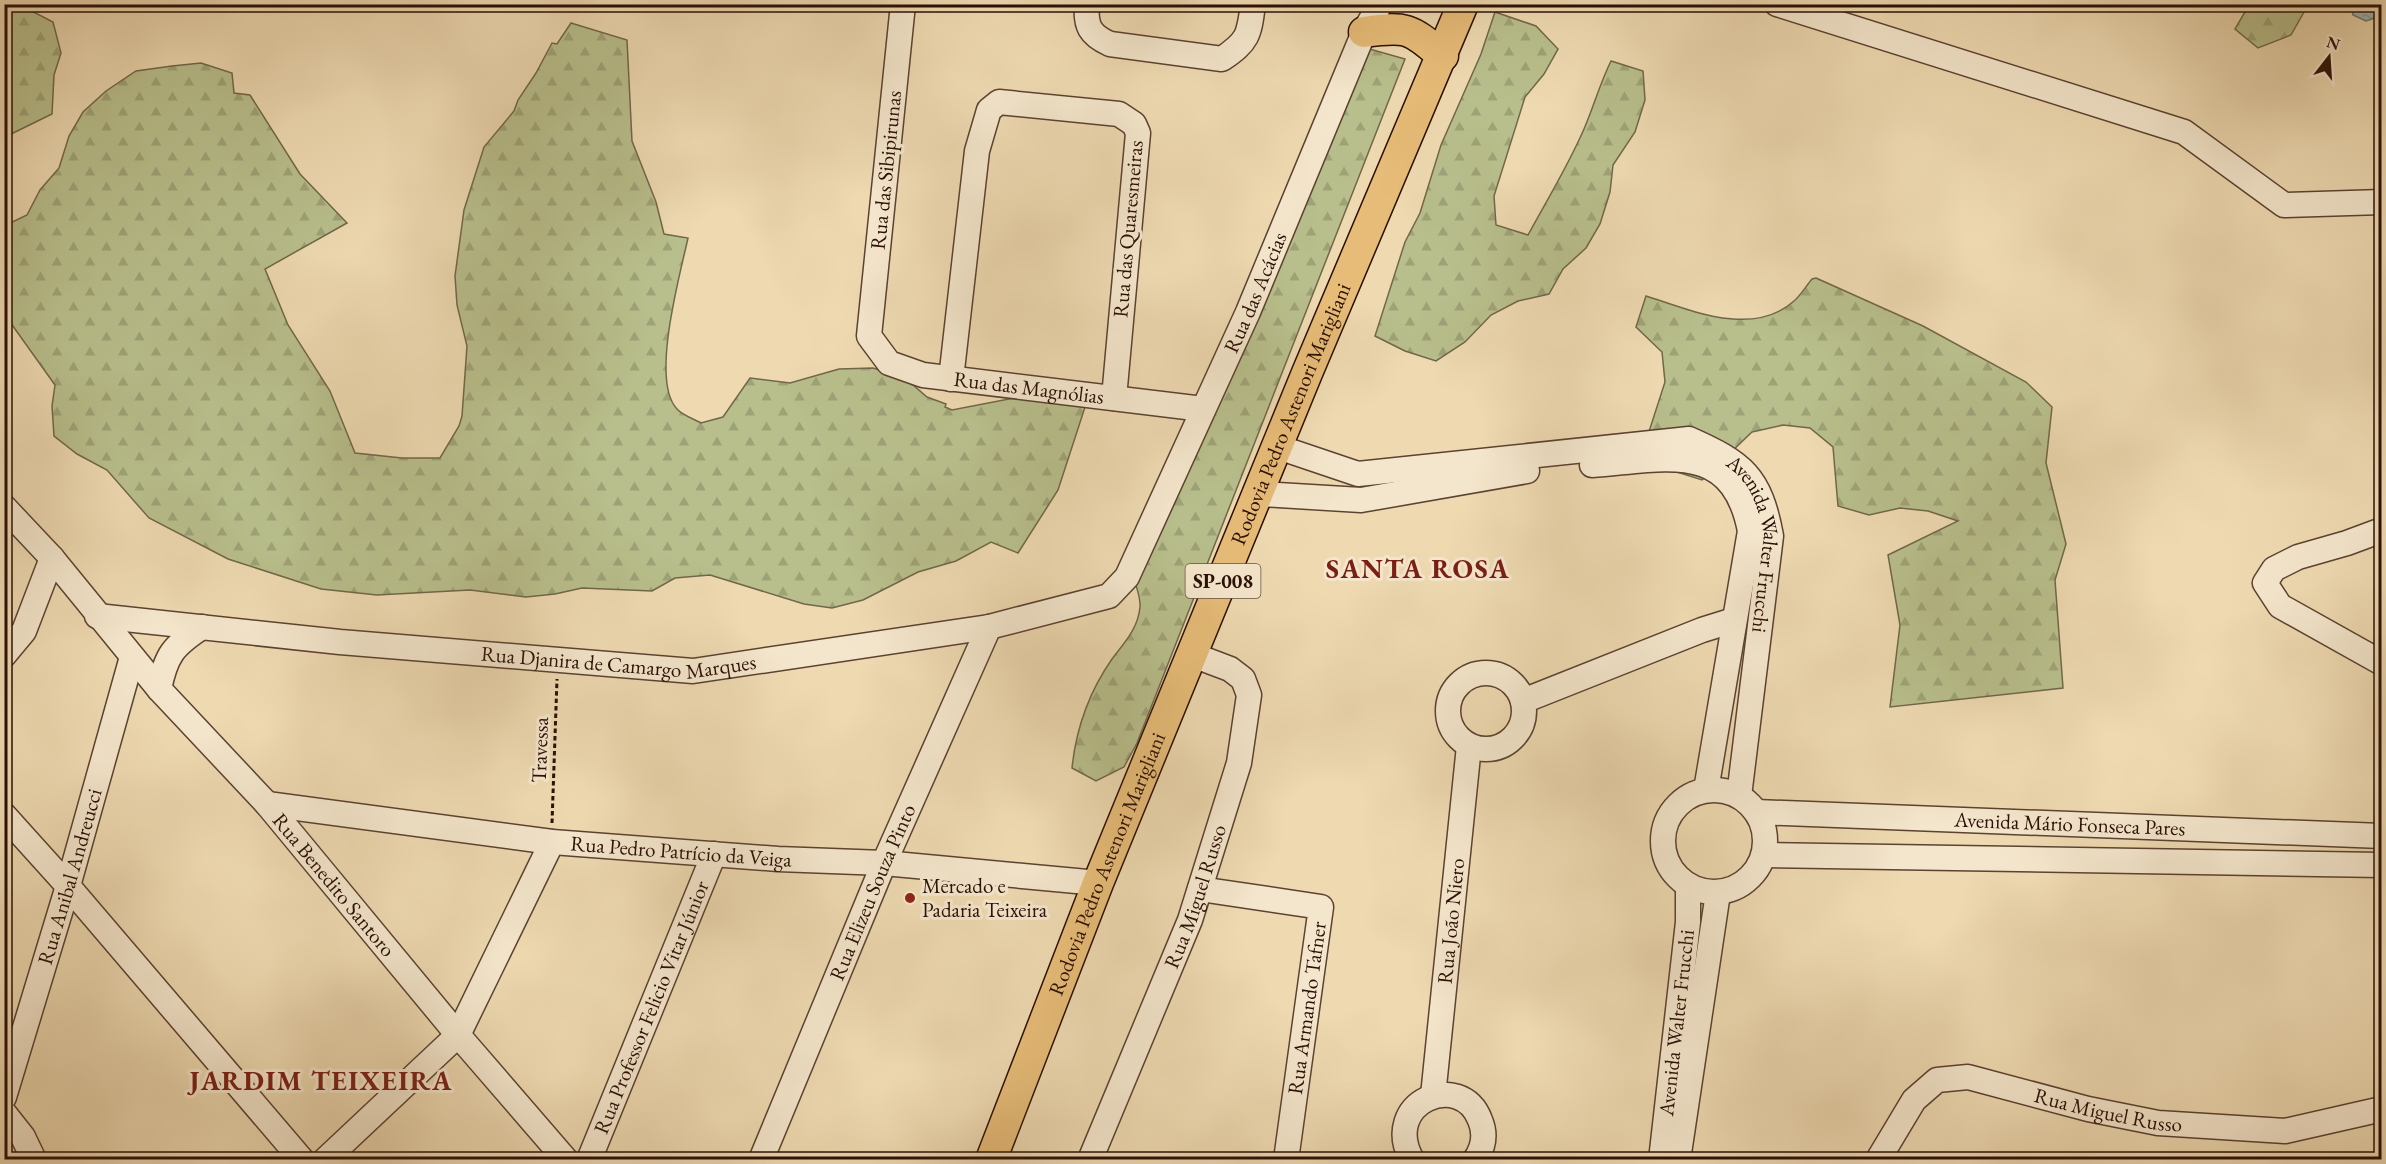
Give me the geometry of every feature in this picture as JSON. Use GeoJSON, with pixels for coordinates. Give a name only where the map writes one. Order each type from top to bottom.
{"type":"FeatureCollection","features":[{"type":"Feature","properties":{"kind":"main road","name":"Rodovia Pedro Astenori Marigliani"},"geometry":{"type":"LineString","coordinates":[[991,1160],[1098,883],[1463,4]]}},
{"type":"Feature","properties":{"kind":"main road"},"geometry":{"type":"LineString","coordinates":[[1364,32],[1398,27],[1417,35],[1443,56]]}},
{"type":"Feature","properties":{"kind":"street","name":"Rua das Sibipirunas"},"geometry":{"type":"LineString","coordinates":[[869,336],[903,4]]}},
{"type":"Feature","properties":{"kind":"street"},"geometry":{"type":"LineString","coordinates":[[1087,4],[1086,21],[1094,37],[1110,44],[1222,59],[1243,44],[1250,26],[1254,4]]}},
{"type":"Feature","properties":{"kind":"street","name":"Rua das Acácias"},"geometry":{"type":"LineString","coordinates":[[1127,577],[1248,312],[1364,32],[1380,4]]}},
{"type":"Feature","properties":{"kind":"street"},"geometry":{"type":"LineString","coordinates":[[1777,4],[2184,132],[2284,205],[2382,202]]}},
{"type":"Feature","properties":{"kind":"street","name":"Rua das Quaresmeiras"},"geometry":{"type":"LineString","coordinates":[[951,379],[977,151],[989,111],[999,102],[1119,114],[1134,124],[1138,133],[1129,209],[1114,398]]}},
{"type":"Feature","properties":{"kind":"street","name":"Rua das Magnólias"},"geometry":{"type":"LineString","coordinates":[[869,336],[889,363],[923,375],[1203,409]]}},
{"type":"Feature","properties":{"kind":"street","name":"Avenida Walter Frucchi"},"geometry":{"type":"LineString","coordinates":[[1358,474],[1689,439],[1724,454],[1747,474],[1765,504],[1771,536],[1748,804]]}},
{"type":"Feature","properties":{"kind":"street"},"geometry":{"type":"LineString","coordinates":[[1278,447],[1358,474],[1360,500]]}},
{"type":"Feature","properties":{"kind":"street","name":"Avenida Walter Frucchi"},"geometry":{"type":"LineString","coordinates":[[1260,494],[1360,500],[1541,469],[1686,459],[1712,467],[1733,483],[1745,507],[1750,531],[1706,790]]}},
{"type":"Feature","properties":{"kind":"street","name":"Rua Benedito Santoro"},"geometry":{"type":"LineString","coordinates":[[4,507],[52,558],[97,616],[159,689],[267,804],[458,1035],[566,1160]]}},
{"type":"Feature","properties":{"kind":"street"},"geometry":{"type":"LineString","coordinates":[[2382,530],[2348,543],[2298,557],[2274,568],[2265,583],[2280,606],[2382,663]]}},
{"type":"Feature","properties":{"kind":"street"},"geometry":{"type":"LineString","coordinates":[[4,656],[24,631],[52,558]]}},
{"type":"Feature","properties":{"kind":"street","name":"Rua Djanira de Camargo Marques"},"geometry":{"type":"LineString","coordinates":[[97,616],[693,671],[989,627],[1109,596],[1127,577]]}},
{"type":"Feature","properties":{"kind":"street"},"geometry":{"type":"LineString","coordinates":[[1523,701],[1702,630],[1734,620]]}},
{"type":"Feature","properties":{"kind":"street"},"geometry":{"type":"LineString","coordinates":[[159,689],[169,655],[178,643],[201,627]]}},
{"type":"Feature","properties":{"kind":"street","name":"Rua Elizeu Souza Pinto"},"geometry":{"type":"LineString","coordinates":[[761,1160],[884,863],[989,627]]}},
{"type":"Feature","properties":{"kind":"street","name":"Rua Miguel Russo"},"geometry":{"type":"LineString","coordinates":[[1090,1160],[1190,920],[1239,763],[1249,695],[1243,679],[1230,669],[1193,655]]}},
{"type":"Feature","properties":{"kind":"street","name":"Rua Anibal Andreucci"},"geometry":{"type":"LineString","coordinates":[[4,1097],[68,886],[132,657]]}},
{"type":"Feature","properties":{"kind":"street"},"geometry":{"type":"LineString","coordinates":[[1484,673],[1508,680],[1523,701],[1523,720],[1513,738],[1504,745],[1482,749],[1469,746],[1459,738],[1448,716],[1453,692],[1461,682],[1484,673]]}},
{"type":"Feature","properties":{"kind":"street","name":"Rua João Niero"},"geometry":{"type":"LineString","coordinates":[[1433,1096],[1469,746]]}},
{"type":"Feature","properties":{"kind":"street"},"geometry":{"type":"LineString","coordinates":[[1706,790],[1722,790],[1748,804],[1762,822],[1767,839],[1765,855],[1758,870],[1747,882],[1733,890],[1718,893],[1702,892],[1688,886],[1668,865],[1664,852],[1665,825],[1678,805],[1691,795],[1706,790]]}},
{"type":"Feature","properties":{"kind":"street","name":"Rua Pedro Patrício da Veiga"},"geometry":{"type":"LineString","coordinates":[[267,804],[552,842],[884,863],[1098,883]]}},
{"type":"Feature","properties":{"kind":"street","name":"Avenida Mário Fonseca Pares"},"geometry":{"type":"LineString","coordinates":[[1748,804],[2382,836]]}},
{"type":"Feature","properties":{"kind":"street"},"geometry":{"type":"LineString","coordinates":[[4,815],[68,886],[302,1160]]}},
{"type":"Feature","properties":{"kind":"street"},"geometry":{"type":"LineString","coordinates":[[325,1160],[458,1035],[552,842]]}},
{"type":"Feature","properties":{"kind":"street","name":"Rua Professor Felicio Vitar Júnior"},"geometry":{"type":"LineString","coordinates":[[589,1160],[714,854]]}},
{"type":"Feature","properties":{"kind":"street","name":"Avenida Mário Fonseca Pares"},"geometry":{"type":"LineString","coordinates":[[1765,855],[2382,865]]}},
{"type":"Feature","properties":{"kind":"street","name":"Avenida Walter Frucchi"},"geometry":{"type":"LineString","coordinates":[[1660,1160],[1688,922],[1688,886]]}},
{"type":"Feature","properties":{"kind":"street","name":"Rua Armando Tafner"},"geometry":{"type":"LineString","coordinates":[[1200,890],[1321,907],[1286,1160]]}},
{"type":"Feature","properties":{"kind":"street","name":"Avenida Walter Frucchi"},"geometry":{"type":"LineString","coordinates":[[1678,1160],[1718,893]]}},
{"type":"Feature","properties":{"kind":"street","name":"Rua Miguel Russo"},"geometry":{"type":"LineString","coordinates":[[1878,1160],[1914,1100],[1937,1080],[1968,1077],[2088,1109],[2169,1124],[2285,1131],[2382,1109]]}},
{"type":"Feature","properties":{"kind":"street"},"geometry":{"type":"LineString","coordinates":[[1412,1160],[1405,1147],[1403,1134],[1406,1120],[1413,1108],[1433,1096],[1454,1096],[1470,1105],[1483,1126],[1486,1157]]}},
{"type":"Feature","properties":{"kind":"street"},"geometry":{"type":"LineString","coordinates":[[4,1113],[23,1137],[34,1160]]}},
{"type":"Feature","properties":{"kind":"path","name":"Travessa"},"geometry":{"type":"LineString","coordinates":[[552,842],[558,660]]}},
{"type":"Feature","properties":{"kind":"green space"},"geometry":{"type":"Polygon","coordinates":[[[5,4],[24,7],[53,22],[61,53],[54,75],[52,114],[5,137],[5,4]]]}},
{"type":"Feature","properties":{"kind":"green space"},"geometry":{"type":"Polygon","coordinates":[[[2249,5],[2308,5],[2291,35],[2258,48],[2235,29],[2249,5]]]}},
{"type":"Feature","properties":{"kind":"green space"},"geometry":{"type":"Polygon","coordinates":[[[1495,12],[1536,26],[1558,49],[1544,74],[1525,97],[1494,196],[1496,225],[1528,235],[1578,143],[1611,61],[1643,71],[1645,100],[1635,132],[1613,165],[1610,192],[1600,224],[1586,248],[1563,269],[1549,294],[1518,301],[1491,315],[1465,342],[1436,361],[1405,351],[1375,336],[1405,242],[1420,213],[1441,145],[1481,54],[1495,12]]]}},
{"type":"Feature","properties":{"kind":"green space"},"geometry":{"type":"Polygon","coordinates":[[[571,23],[627,40],[632,141],[656,202],[664,234],[688,238],[669,327],[667,352],[666,376],[669,395],[677,409],[701,423],[723,417],[750,378],[790,383],[839,369],[873,368],[905,378],[927,397],[946,404],[945,407],[952,410],[1019,397],[1087,401],[1058,490],[1018,553],[991,542],[956,561],[918,572],[863,600],[832,608],[804,604],[710,575],[675,578],[652,591],[582,588],[526,597],[470,590],[377,595],[321,589],[228,559],[149,518],[107,470],[77,454],[54,436],[52,406],[55,385],[5,315],[4,226],[27,215],[40,190],[59,168],[69,136],[83,112],[106,91],[136,71],[201,63],[232,73],[234,93],[250,95],[300,174],[347,223],[265,269],[288,325],[330,391],[355,453],[402,458],[440,458],[459,426],[462,416],[467,346],[457,305],[455,276],[464,210],[484,147],[514,111],[518,100],[552,43],[557,44],[571,23]]]}},
{"type":"Feature","properties":{"kind":"green space"},"geometry":{"type":"Polygon","coordinates":[[[1366,48],[1405,59],[1137,743],[1124,767],[1096,781],[1072,768],[1074,753],[1080,725],[1090,698],[1112,659],[1130,635],[1139,615],[1139,595],[1133,575],[1366,48]]]}},
{"type":"Feature","properties":{"kind":"green space"},"geometry":{"type":"Polygon","coordinates":[[[1816,278],[1923,326],[2026,382],[2052,407],[2046,463],[2066,544],[2055,580],[2063,688],[1890,707],[1900,625],[1888,555],[1958,521],[1928,511],[1900,508],[1869,515],[1838,506],[1833,447],[1810,428],[1783,425],[1752,432],[1702,480],[1671,470],[1645,444],[1665,382],[1662,352],[1636,327],[1646,296],[1721,318],[1760,318],[1778,312],[1794,301],[1812,279],[1816,278]]]}},
{"type":"Feature","properties":{"kind":"water"},"geometry":{"type":"Polygon","coordinates":[[[2351,5],[2381,5],[2381,16],[2366,21],[2353,15],[2351,5]]]}},
{"type":"Feature","properties":{"kind":"place","name":"Mercado e Padaria Teixeira"},"geometry":{"type":"Point","coordinates":[910,898]}},
{"type":"Feature","properties":{"kind":"district","name":"SANTA ROSA"},"geometry":{"type":"Point","coordinates":[1418,569]}},
{"type":"Feature","properties":{"kind":"district","name":"JARDIM TEIXEIRA"},"geometry":{"type":"Point","coordinates":[321,1081]}}]}
